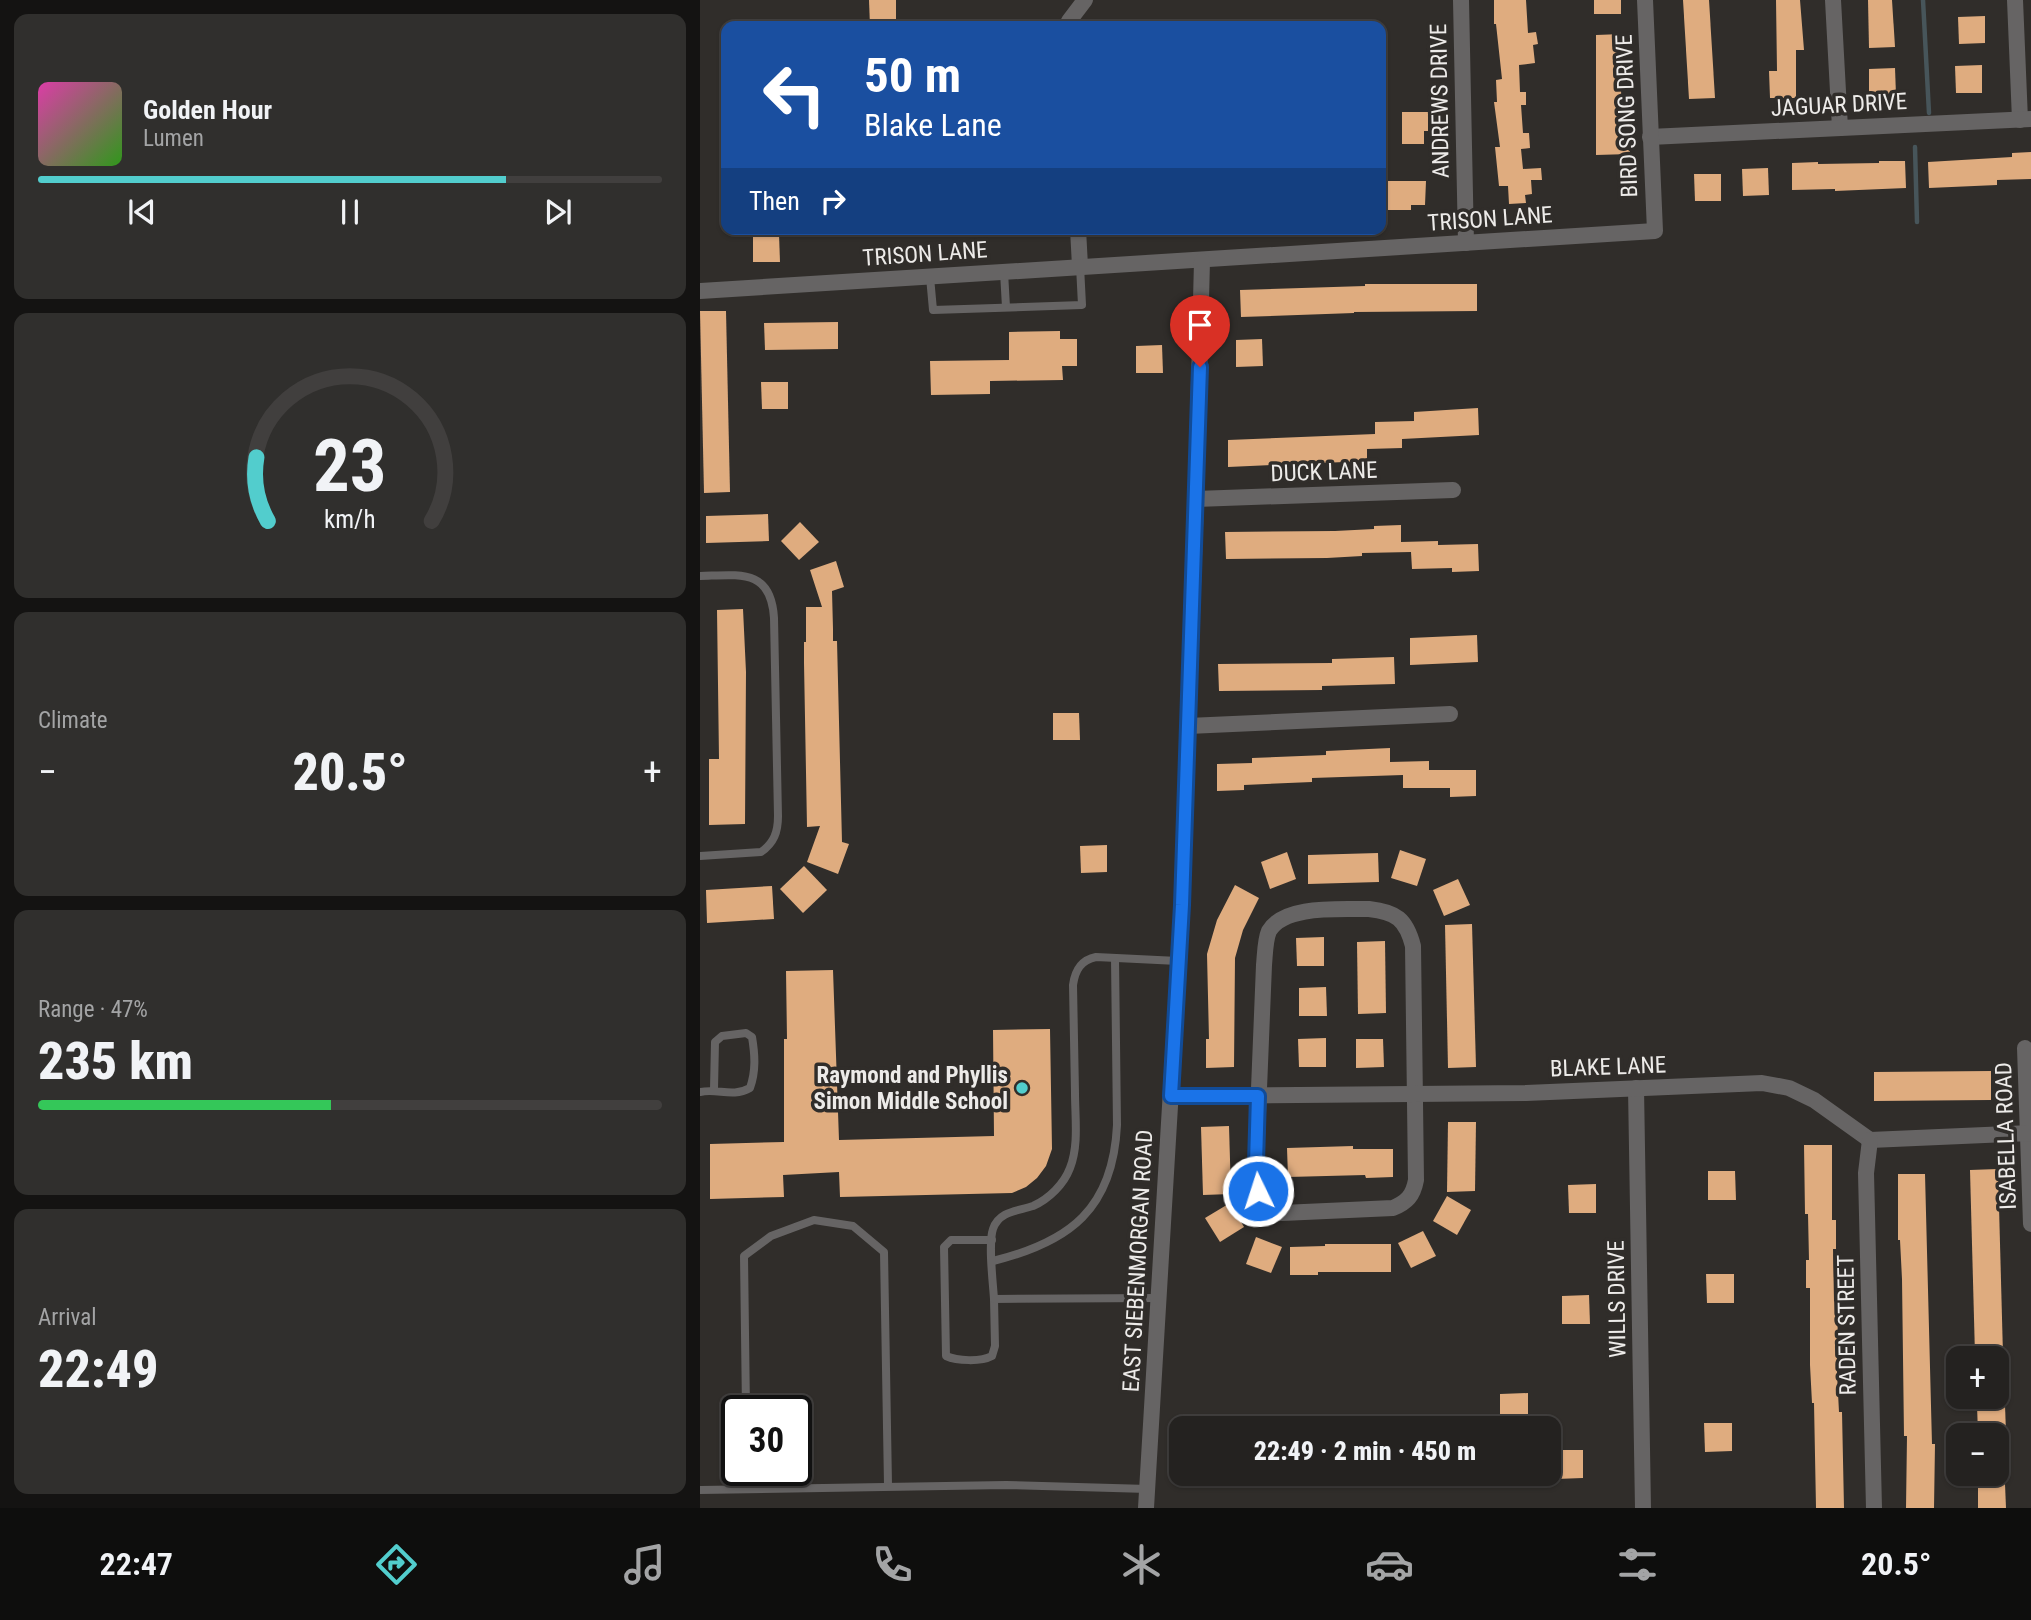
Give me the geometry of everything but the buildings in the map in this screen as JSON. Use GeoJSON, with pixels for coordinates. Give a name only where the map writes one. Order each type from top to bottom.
{"type":"FeatureCollection","features":[{"type":"Feature","properties":{"kind":"street"},"geometry":{"type":"LineString","coordinates":[[1069,0],[1069,21]]}},
{"type":"Feature","properties":{"kind":"street"},"geometry":{"type":"LineString","coordinates":[[1071,21],[1085,0]]}},
{"type":"Feature","properties":{"kind":"street","name":"ANDREWS DRIVE"},"geometry":{"type":"LineString","coordinates":[[1461,0],[1466,243]]}},
{"type":"Feature","properties":{"kind":"street","name":"BIRD SONG DRIVE"},"geometry":{"type":"LineString","coordinates":[[1646,0],[1655,231]]}},
{"type":"Feature","properties":{"kind":"street"},"geometry":{"type":"LineString","coordinates":[[1833,0],[1840,128]]}},
{"type":"Feature","properties":{"kind":"street"},"geometry":{"type":"LineString","coordinates":[[2015,0],[2026,120]]}},
{"type":"Feature","properties":{"kind":"street","name":"JAGUAR DRIVE"},"geometry":{"type":"LineString","coordinates":[[1650,137],[2026,120]]}},
{"type":"Feature","properties":{"kind":"street","name":"TRISON LANE"},"geometry":{"type":"LineString","coordinates":[[700,291],[1655,231]]}},
{"type":"Feature","properties":{"kind":"street"},"geometry":{"type":"LineString","coordinates":[[1078,235],[1080,266]]}},
{"type":"Feature","properties":{"kind":"street","name":"EAST SIEBENMORGAN ROAD"},"geometry":{"type":"LineString","coordinates":[[1146,1508],[1178,961],[1196,499],[1202,261]]}},
{"type":"Feature","properties":{"kind":"street","name":"DUCK LANE"},"geometry":{"type":"LineString","coordinates":[[1196,499],[1453,490]]}},
{"type":"Feature","properties":{"kind":"street"},"geometry":{"type":"LineString","coordinates":[[1188,726],[1450,714]]}},
{"type":"Feature","properties":{"kind":"street"},"geometry":{"type":"LineString","coordinates":[[1370,909],[1386,911],[1400,918],[1410,932],[1413,946],[1416,1095],[1416,1180],[1413,1193],[1405,1203],[1393,1208],[1297,1214],[1282,1213],[1269,1205],[1258,1191],[1256,1163],[1264,965],[1268,934],[1277,921],[1291,914],[1307,911],[1370,909]]}},
{"type":"Feature","properties":{"kind":"street","name":"ISABELLA ROAD"},"geometry":{"type":"LineString","coordinates":[[2025,1048],[2030,1133],[2031,1224]]}},
{"type":"Feature","properties":{"kind":"street","name":"BLAKE LANE"},"geometry":{"type":"LineString","coordinates":[[1171,1096],[1416,1095],[1762,1083],[1788,1088],[1814,1100],[1870,1140]]}},
{"type":"Feature","properties":{"kind":"street","name":"WILLS DRIVE"},"geometry":{"type":"LineString","coordinates":[[1636,1088],[1643,1508]]}},
{"type":"Feature","properties":{"kind":"street"},"geometry":{"type":"LineString","coordinates":[[1870,1140],[2030,1133]]}},
{"type":"Feature","properties":{"kind":"street","name":"RADEN STREET"},"geometry":{"type":"LineString","coordinates":[[1870,1140],[1866,1172],[1874,1508]]}},
{"type":"Feature","properties":{"kind":"lane"},"geometry":{"type":"LineString","coordinates":[[930,276],[933,310],[1082,305],[1080,266]]}},
{"type":"Feature","properties":{"kind":"lane"},"geometry":{"type":"LineString","coordinates":[[1004,271],[1006,307]]}},
{"type":"Feature","properties":{"kind":"lane"},"geometry":{"type":"LineString","coordinates":[[700,576],[747,576],[762,583],[771,596],[774,618],[778,816],[773,841],[761,852],[700,856]]}},
{"type":"Feature","properties":{"kind":"lane"},"geometry":{"type":"LineString","coordinates":[[992,1240],[951,1240],[944,1247],[946,1356],[956,1359],[987,1359],[992,1356],[995,1346],[993,1229],[1003,1216],[1033,1206],[1048,1196],[1062,1183],[1071,1167],[1075,1140],[1074,978],[1079,965],[1090,958],[1178,961]]}},
{"type":"Feature","properties":{"kind":"lane"},"geometry":{"type":"LineString","coordinates":[[993,1261],[1033,1249],[1069,1229],[1087,1213],[1108,1181],[1115,1151],[1117,1125],[1115,958]]}},
{"type":"Feature","properties":{"kind":"lane"},"geometry":{"type":"LineString","coordinates":[[700,1092],[714,1089],[724,1094],[740,1093],[750,1088],[754,1077],[754,1053],[752,1037],[746,1033],[722,1036],[715,1042],[714,1089]]}},
{"type":"Feature","properties":{"kind":"lane"},"geometry":{"type":"LineString","coordinates":[[746,1395],[744,1256],[771,1236],[814,1220],[853,1226],[884,1252],[888,1485]]}},
{"type":"Feature","properties":{"kind":"lane"},"geometry":{"type":"LineString","coordinates":[[994,1299],[1159,1298]]}},
{"type":"Feature","properties":{"kind":"lane"},"geometry":{"type":"LineString","coordinates":[[700,1490],[888,1485],[1148,1489]]}},
{"type":"Feature","properties":{"kind":"waterway"},"geometry":{"type":"LineString","coordinates":[[1923,0],[1929,113]]}},
{"type":"Feature","properties":{"kind":"waterway"},"geometry":{"type":"LineString","coordinates":[[1915,147],[1917,222]]}},
{"type":"Feature","properties":{"kind":"place","name":"Raymond and Phyllis Simon Middle School"},"geometry":{"type":"Point","coordinates":[1022,1088]}},
{"type":"Feature","properties":{"kind":"route"},"geometry":{"type":"LineString","coordinates":[[1200,367],[1182,905],[1171,1096],[1258,1096],[1258,1191]]}}]}
